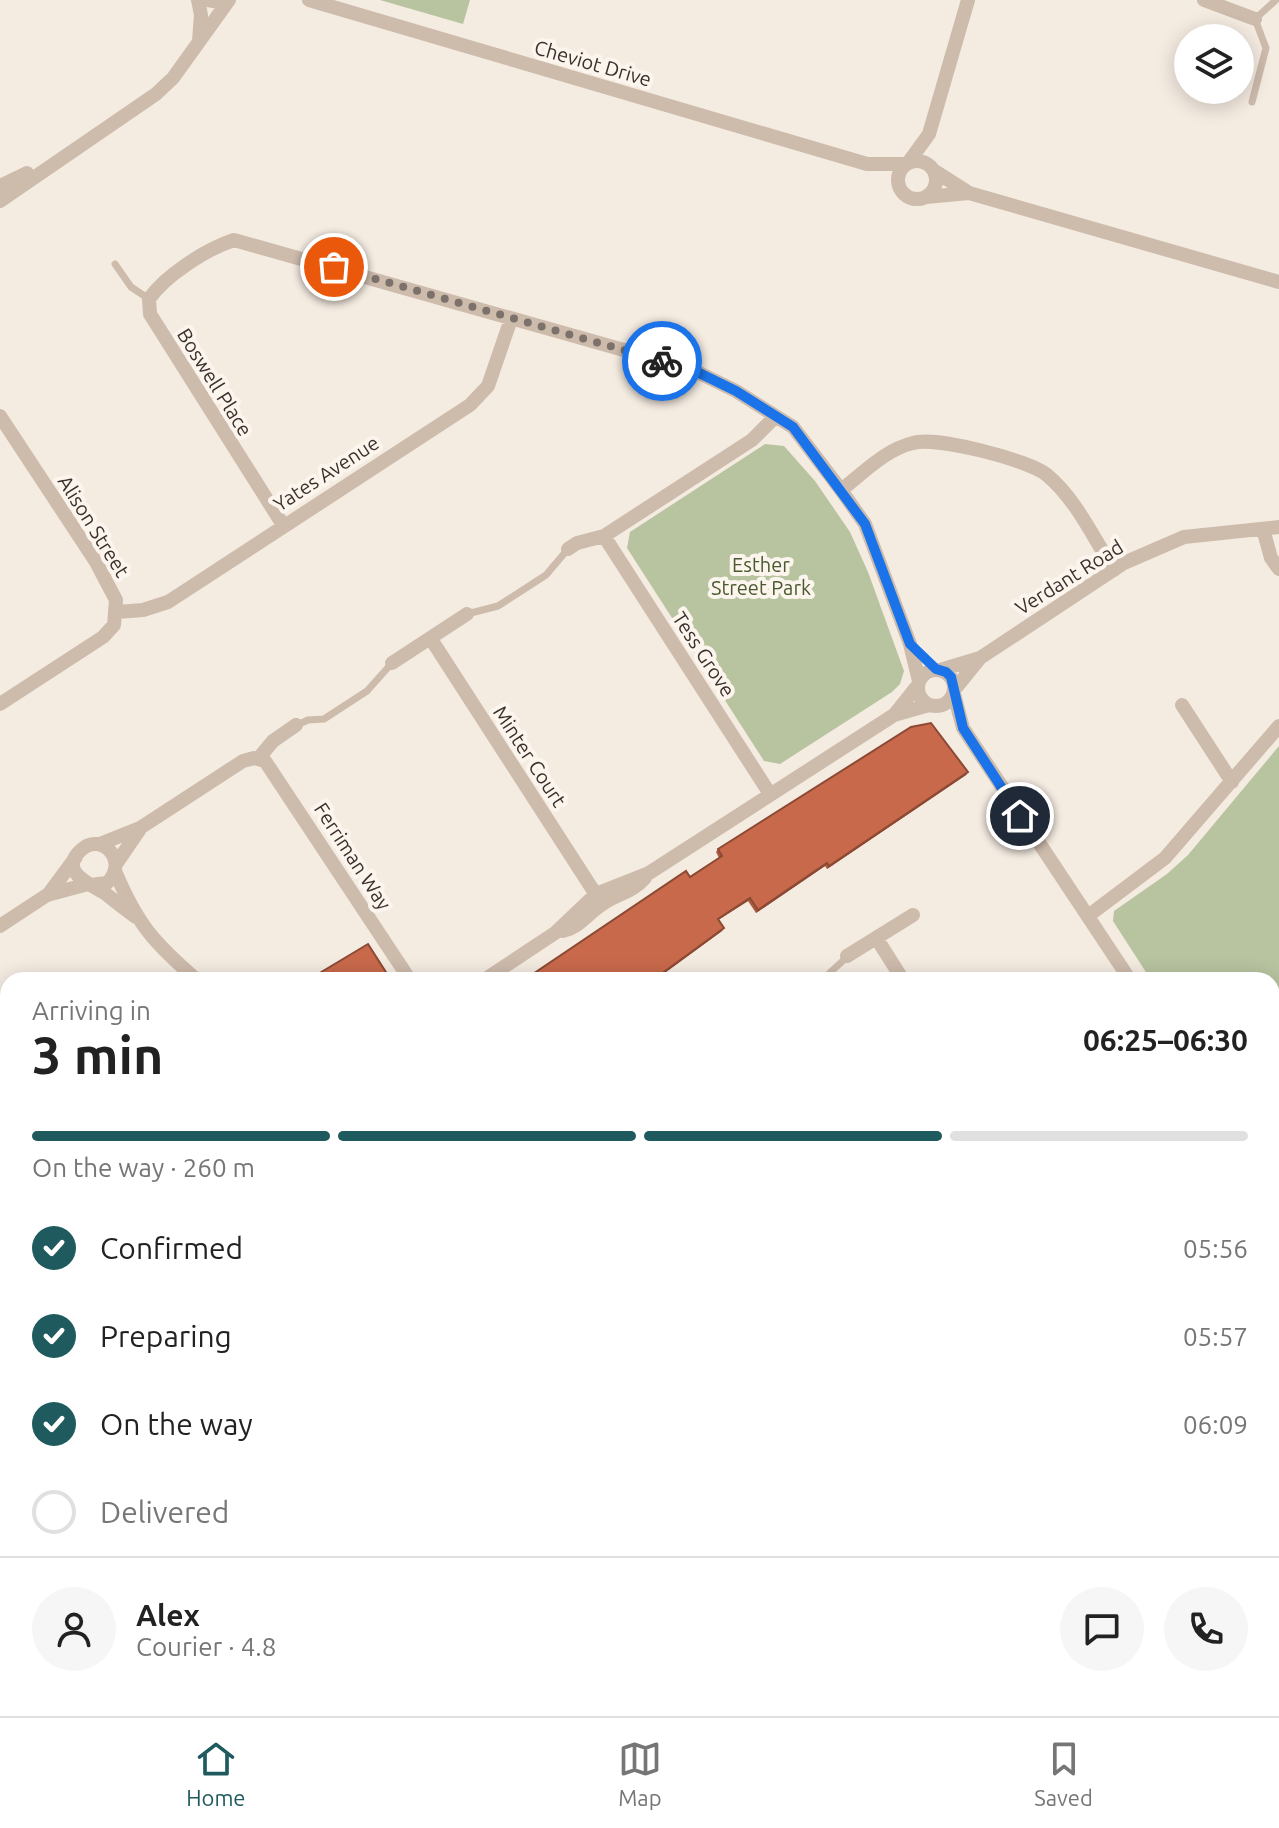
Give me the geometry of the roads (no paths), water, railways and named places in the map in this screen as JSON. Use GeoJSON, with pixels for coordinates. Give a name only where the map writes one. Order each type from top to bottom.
{"type":"FeatureCollection","features":[{"type":"Feature","properties":{"kind":"street"},"geometry":{"type":"LineString","coordinates":[[198,0],[201,29],[198,45]]}},
{"type":"Feature","properties":{"kind":"street"},"geometry":{"type":"LineString","coordinates":[[208,0],[228,0]]}},
{"type":"Feature","properties":{"kind":"street"},"geometry":{"type":"LineString","coordinates":[[0,201],[156,94],[173,78],[228,0]]}},
{"type":"Feature","properties":{"kind":"street","name":"Cheviot Drive"},"geometry":{"type":"LineString","coordinates":[[309,0],[867,164],[907,164]]}},
{"type":"Feature","properties":{"kind":"street"},"geometry":{"type":"LineString","coordinates":[[968,0],[929,134],[898,177],[898,184],[902,193],[913,200],[969,193]]}},
{"type":"Feature","properties":{"kind":"street"},"geometry":{"type":"LineString","coordinates":[[1204,0],[1255,19]]}},
{"type":"Feature","properties":{"kind":"street"},"geometry":{"type":"LineString","coordinates":[[926,197],[935,186],[929,134]]}},
{"type":"Feature","properties":{"kind":"street"},"geometry":{"type":"LineString","coordinates":[[0,186],[57,160]]}},
{"type":"Feature","properties":{"kind":"street"},"geometry":{"type":"LineString","coordinates":[[907,164],[921,162],[969,193],[1279,282]]}},
{"type":"Feature","properties":{"kind":"street","name":"Cheviot Drive"},"geometry":{"type":"LineString","coordinates":[[867,164],[902,193]]}},
{"type":"Feature","properties":{"kind":"street"},"geometry":{"type":"LineString","coordinates":[[149,299],[165,281],[221,244],[234,240],[691,369],[736,391],[793,427],[865,524],[910,644],[920,697],[963,728]]}},
{"type":"Feature","properties":{"kind":"street","name":"Boswell Place"},"geometry":{"type":"LineString","coordinates":[[149,299],[150,314],[157,326],[283,525]]}},
{"type":"Feature","properties":{"kind":"street","name":"Yates Avenue"},"geometry":{"type":"LineString","coordinates":[[117,612],[143,610],[168,602],[470,405],[488,386],[511,319]]}},
{"type":"Feature","properties":{"kind":"street","name":"Alison Street"},"geometry":{"type":"LineString","coordinates":[[0,416],[96,562],[116,600],[117,612]]}},
{"type":"Feature","properties":{"kind":"street"},"geometry":{"type":"LineString","coordinates":[[568,549],[577,543],[604,536],[752,440],[775,417]]}},
{"type":"Feature","properties":{"kind":"street"},"geometry":{"type":"LineString","coordinates":[[841,490],[886,456],[914,442],[943,442],[1029,464],[1046,474],[1064,493],[1114,570]]}},
{"type":"Feature","properties":{"kind":"street","name":"Verdant Road"},"geometry":{"type":"LineString","coordinates":[[938,670],[980,658],[1124,563],[1184,537],[1279,527]]}},
{"type":"Feature","properties":{"kind":"street"},"geometry":{"type":"LineString","coordinates":[[1263,529],[1271,558],[1279,569]]}},
{"type":"Feature","properties":{"kind":"street","name":"Tess Grove"},"geometry":{"type":"LineString","coordinates":[[604,536],[770,794]]}},
{"type":"Feature","properties":{"kind":"street"},"geometry":{"type":"LineString","coordinates":[[0,704],[103,637],[114,625],[117,612]]}},
{"type":"Feature","properties":{"kind":"street"},"geometry":{"type":"LineString","coordinates":[[392,663],[467,614]]}},
{"type":"Feature","properties":{"kind":"street","name":"Minter Court"},"geometry":{"type":"LineString","coordinates":[[431,639],[599,899]]}},
{"type":"Feature","properties":{"kind":"street"},"geometry":{"type":"LineString","coordinates":[[910,644],[938,670],[951,677],[963,728],[1125,972]]}},
{"type":"Feature","properties":{"kind":"street","name":"Verdant Road"},"geometry":{"type":"LineString","coordinates":[[954,692],[980,658]]}},
{"type":"Feature","properties":{"kind":"street"},"geometry":{"type":"LineString","coordinates":[[894,715],[926,672],[938,670]]}},
{"type":"Feature","properties":{"kind":"street"},"geometry":{"type":"LineString","coordinates":[[496,972],[599,899],[649,873],[894,715],[946,704],[954,692]]}},
{"type":"Feature","properties":{"kind":"street"},"geometry":{"type":"LineString","coordinates":[[1182,705],[1232,782]]}},
{"type":"Feature","properties":{"kind":"street"},"geometry":{"type":"LineString","coordinates":[[0,926],[47,895],[85,846],[100,844],[140,828],[243,761],[258,759],[273,741],[296,725]]}},
{"type":"Feature","properties":{"kind":"street"},"geometry":{"type":"LineString","coordinates":[[1088,916],[1165,858],[1279,726]]}},
{"type":"Feature","properties":{"kind":"street","name":"Ferriman Way"},"geometry":{"type":"LineString","coordinates":[[258,759],[272,768],[405,972]]}},
{"type":"Feature","properties":{"kind":"street"},"geometry":{"type":"LineString","coordinates":[[47,895],[107,883],[140,828]]}},
{"type":"Feature","properties":{"kind":"street"},"geometry":{"type":"LineString","coordinates":[[100,844],[112,852],[136,917],[154,941],[188,972]]}},
{"type":"Feature","properties":{"kind":"street"},"geometry":{"type":"LineString","coordinates":[[76,857],[75,871],[89,885],[136,917]]}},
{"type":"Feature","properties":{"kind":"street"},"geometry":{"type":"LineString","coordinates":[[847,956],[913,915]]}},
{"type":"Feature","properties":{"kind":"street"},"geometry":{"type":"LineString","coordinates":[[877,939],[898,972]]}},
{"type":"Feature","properties":{"kind":"lane"},"geometry":{"type":"LineString","coordinates":[[1254,94],[1266,48],[1255,19],[1276,0]]}},
{"type":"Feature","properties":{"kind":"lane","name":"Boswell Place"},"geometry":{"type":"LineString","coordinates":[[115,264],[131,287],[149,299]]}},
{"type":"Feature","properties":{"kind":"lane"},"geometry":{"type":"LineString","coordinates":[[467,614],[498,606],[546,575],[568,549]]}},
{"type":"Feature","properties":{"kind":"lane"},"geometry":{"type":"LineString","coordinates":[[296,725],[324,719],[351,702],[367,691],[392,663]]}},
{"type":"Feature","properties":{"kind":"lane"},"geometry":{"type":"LineString","coordinates":[[830,972],[847,956]]}},
{"type":"Feature","properties":{"kind":"park label","name":"Esther Street Park"},"geometry":{"type":"Point","coordinates":[761,576]}}]}
